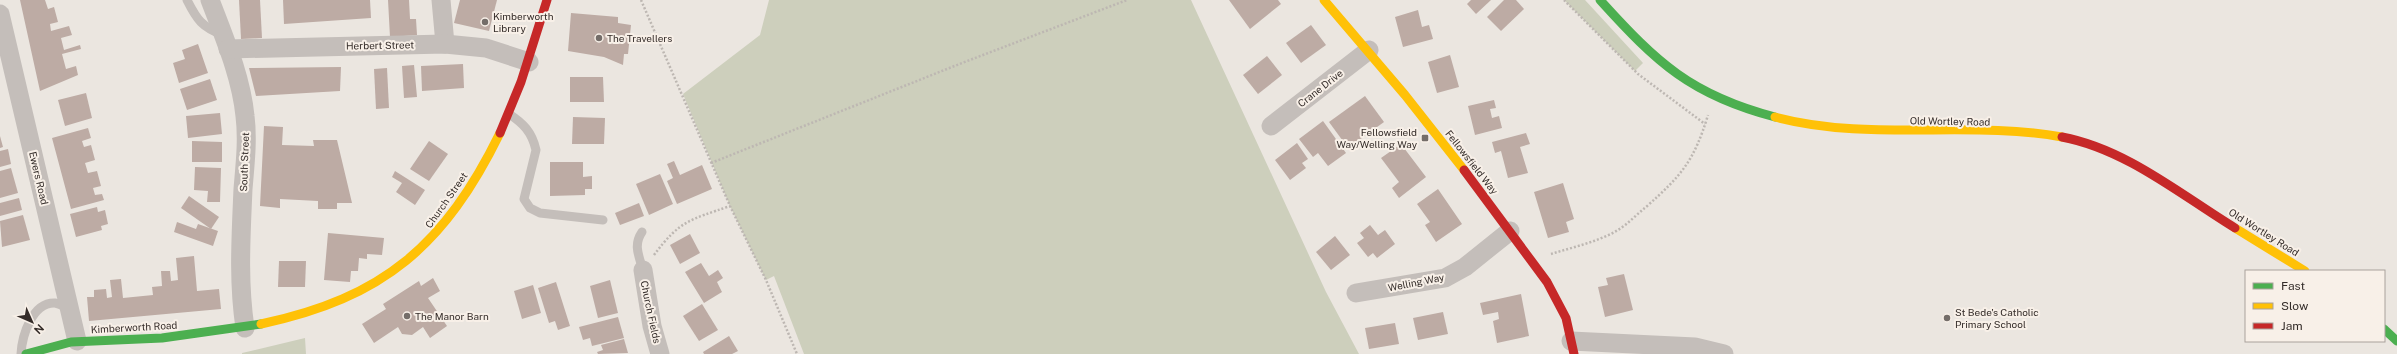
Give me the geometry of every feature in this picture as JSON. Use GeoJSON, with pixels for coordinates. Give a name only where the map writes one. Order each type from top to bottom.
{"type":"FeatureCollection","features":[{"type":"Feature","properties":{"kind":"street","name":"South Street"},"geometry":{"type":"LineString","coordinates":[[210,0],[226,42],[245,115],[246,140],[240,257],[240,296],[245,328]]}},
{"type":"Feature","properties":{"kind":"street"},"geometry":{"type":"LineString","coordinates":[[441,0],[445,44]]}},
{"type":"Feature","properties":{"kind":"street","name":"Church Street"},"geometry":{"type":"LineString","coordinates":[[245,328],[299,316],[335,304],[368,288],[399,270],[424,249],[447,222],[489,154],[509,114],[529,62],[547,0]]}},
{"type":"Feature","properties":{"kind":"street","name":"Fellowsfield Way"},"geometry":{"type":"LineString","coordinates":[[1324,0],[1369,50],[1532,260],[1562,308],[1573,348]]}},
{"type":"Feature","properties":{"kind":"street","name":"Old Wortley Road"},"geometry":{"type":"LineString","coordinates":[[1600,0],[1658,60],[1685,81],[1714,97],[1780,119],[1823,126],[1904,131],[2036,133],[2075,139],[2120,156],[2303,270]]}},
{"type":"Feature","properties":{"kind":"street","name":"Ewers Road"},"geometry":{"type":"LineString","coordinates":[[0,14],[77,341]]}},
{"type":"Feature","properties":{"kind":"street","name":"Herbert Street"},"geometry":{"type":"LineString","coordinates":[[226,42],[445,44],[486,48],[529,62]]}},
{"type":"Feature","properties":{"kind":"street","name":"Crane Drive"},"geometry":{"type":"LineString","coordinates":[[1271,126],[1369,50]]}},
{"type":"Feature","properties":{"kind":"street","name":"Welling Way"},"geometry":{"type":"LineString","coordinates":[[1356,293],[1445,278],[1465,267],[1510,231]]}},
{"type":"Feature","properties":{"kind":"street","name":"Church Fields"},"geometry":{"type":"LineString","coordinates":[[643,270],[652,326],[660,354]]}},
{"type":"Feature","properties":{"kind":"street","name":"Kimberworth Road"},"geometry":{"type":"LineString","coordinates":[[26,354],[53,344],[77,341],[151,339],[245,328]]}},
{"type":"Feature","properties":{"kind":"street"},"geometry":{"type":"LineString","coordinates":[[2385,330],[2397,342]]}},
{"type":"Feature","properties":{"kind":"street"},"geometry":{"type":"LineString","coordinates":[[1573,348],[1695,347],[1724,354]]}},
{"type":"Feature","properties":{"kind":"lane"},"geometry":{"type":"LineString","coordinates":[[187,0],[195,16],[206,28],[226,42]]}},
{"type":"Feature","properties":{"kind":"lane"},"geometry":{"type":"LineString","coordinates":[[509,114],[520,121],[530,131],[536,150],[524,199],[530,208],[540,213],[603,220]]}},
{"type":"Feature","properties":{"kind":"lane"},"geometry":{"type":"LineString","coordinates":[[642,232],[636,240],[636,248],[643,270]]}},
{"type":"Feature","properties":{"kind":"lane"},"geometry":{"type":"LineString","coordinates":[[21,354],[24,339],[38,310],[47,304],[56,303],[70,308]]}},
{"type":"Feature","properties":{"kind":"path"},"geometry":{"type":"LineString","coordinates":[[641,0],[711,163],[766,280],[797,354]]}},
{"type":"Feature","properties":{"kind":"path"},"geometry":{"type":"LineString","coordinates":[[711,163],[1127,0]]}},
{"type":"Feature","properties":{"kind":"path"},"geometry":{"type":"LineString","coordinates":[[1532,260],[1603,238],[1618,230],[1665,190],[1686,168],[1696,151],[1714,97]]}},
{"type":"Feature","properties":{"kind":"path"},"geometry":{"type":"LineString","coordinates":[[643,270],[669,234],[682,223],[730,206]]}},
{"type":"Feature","properties":{"kind":"green space"},"geometry":{"type":"Polygon","coordinates":[[[769,0],[1191,0],[1326,292],[1359,354],[804,354],[774,276],[766,280],[730,206],[683,94],[760,35],[769,0]]]}},
{"type":"Feature","properties":{"kind":"green space"},"geometry":{"type":"Polygon","coordinates":[[[1564,0],[1585,0],[1643,63],[1635,71],[1564,0]]]}},
{"type":"Feature","properties":{"kind":"green space"},"geometry":{"type":"Polygon","coordinates":[[[305,338],[306,354],[242,354],[242,353],[305,338]]]}},
{"type":"Feature","properties":{"kind":"building"},"geometry":{"type":"Polygon","coordinates":[[[20,0],[45,0],[48,9],[54,7],[58,22],[50,24],[51,31],[69,26],[72,35],[61,38],[64,50],[80,45],[81,49],[62,54],[66,69],[76,66],[78,75],[40,91],[20,0]]]}},
{"type":"Feature","properties":{"kind":"building"},"geometry":{"type":"Polygon","coordinates":[[[239,0],[260,0],[262,38],[241,39],[239,0]]]}},
{"type":"Feature","properties":{"kind":"building"},"geometry":{"type":"Polygon","coordinates":[[[283,0],[370,0],[371,18],[284,24],[283,0]]]}},
{"type":"Feature","properties":{"kind":"building"},"geometry":{"type":"Polygon","coordinates":[[[388,0],[409,0],[410,19],[416,19],[417,35],[390,37],[388,0]]]}},
{"type":"Feature","properties":{"kind":"building"},"geometry":{"type":"Polygon","coordinates":[[[460,0],[497,0],[489,31],[454,23],[460,0]]]}},
{"type":"Feature","properties":{"kind":"building"},"geometry":{"type":"Polygon","coordinates":[[[1229,0],[1278,0],[1281,4],[1250,29],[1229,0]]]}},
{"type":"Feature","properties":{"kind":"building"},"geometry":{"type":"Polygon","coordinates":[[[1471,0],[1491,0],[1476,14],[1467,4],[1471,0]]]}},
{"type":"Feature","properties":{"kind":"building"},"geometry":{"type":"Polygon","coordinates":[[[1504,0],[1516,0],[1524,9],[1501,31],[1487,17],[1504,0]]]}},
{"type":"Feature","properties":{"kind":"building"},"geometry":{"type":"Polygon","coordinates":[[[1418,10],[1422,27],[1429,25],[1433,39],[1403,47],[1395,17],[1418,10]]]}},
{"type":"Feature","properties":{"kind":"building","name":"The Travellers"},"geometry":{"type":"Polygon","coordinates":[[[571,13],[618,17],[618,23],[631,25],[628,54],[624,54],[623,65],[604,57],[568,51],[571,13]]]}},
{"type":"Feature","properties":{"kind":"building"},"geometry":{"type":"Polygon","coordinates":[[[1311,25],[1326,45],[1301,63],[1286,43],[1311,25]]]}},
{"type":"Feature","properties":{"kind":"building"},"geometry":{"type":"Polygon","coordinates":[[[198,44],[208,73],[179,83],[173,63],[185,59],[182,50],[198,44]]]}},
{"type":"Feature","properties":{"kind":"building"},"geometry":{"type":"Polygon","coordinates":[[[1450,55],[1459,87],[1437,93],[1428,62],[1450,55]]]}},
{"type":"Feature","properties":{"kind":"building"},"geometry":{"type":"Polygon","coordinates":[[[1267,56],[1282,75],[1258,94],[1243,75],[1267,56]]]}},
{"type":"Feature","properties":{"kind":"building"},"geometry":{"type":"Polygon","coordinates":[[[463,64],[464,88],[422,91],[421,66],[463,64]]]}},
{"type":"Feature","properties":{"kind":"building"},"geometry":{"type":"Polygon","coordinates":[[[414,65],[417,97],[404,98],[402,66],[414,65]]]}},
{"type":"Feature","properties":{"kind":"building"},"geometry":{"type":"Polygon","coordinates":[[[341,67],[340,91],[256,96],[249,68],[341,67]]]}},
{"type":"Feature","properties":{"kind":"building"},"geometry":{"type":"Polygon","coordinates":[[[387,68],[389,108],[376,109],[374,69],[387,68]]]}},
{"type":"Feature","properties":{"kind":"building"},"geometry":{"type":"Polygon","coordinates":[[[570,77],[603,77],[604,102],[570,102],[570,77]]]}},
{"type":"Feature","properties":{"kind":"building"},"geometry":{"type":"Polygon","coordinates":[[[210,79],[217,100],[187,110],[180,89],[210,79]]]}},
{"type":"Feature","properties":{"kind":"building"},"geometry":{"type":"Polygon","coordinates":[[[86,93],[92,118],[65,126],[58,100],[86,93]]]}},
{"type":"Feature","properties":{"kind":"building"},"geometry":{"type":"Polygon","coordinates":[[[1365,96],[1384,122],[1348,148],[1329,122],[1365,96]]]}},
{"type":"Feature","properties":{"kind":"building"},"geometry":{"type":"Polygon","coordinates":[[[1494,100],[1496,108],[1490,109],[1492,118],[1499,116],[1502,128],[1475,135],[1468,106],[1494,100]]]}},
{"type":"Feature","properties":{"kind":"building"},"geometry":{"type":"Polygon","coordinates":[[[220,113],[222,134],[188,138],[186,116],[220,113]]]}},
{"type":"Feature","properties":{"kind":"building"},"geometry":{"type":"Polygon","coordinates":[[[573,117],[605,118],[604,144],[572,144],[573,117]]]}},
{"type":"Feature","properties":{"kind":"building"},"geometry":{"type":"Polygon","coordinates":[[[1323,121],[1346,153],[1328,166],[1318,153],[1313,157],[1299,139],[1323,121]]]}},
{"type":"Feature","properties":{"kind":"building"},"geometry":{"type":"Polygon","coordinates":[[[264,126],[283,127],[282,145],[314,146],[313,140],[337,140],[352,203],[337,203],[337,209],[318,209],[318,201],[280,199],[280,208],[260,206],[264,126]]]}},
{"type":"Feature","properties":{"kind":"building"},"geometry":{"type":"Polygon","coordinates":[[[88,128],[91,138],[82,141],[84,147],[91,145],[95,160],[85,163],[88,173],[97,171],[101,186],[93,188],[95,195],[102,194],[104,200],[71,209],[52,138],[88,128]]]}},
{"type":"Feature","properties":{"kind":"building"},"geometry":{"type":"Polygon","coordinates":[[[1526,133],[1530,144],[1520,147],[1528,173],[1508,178],[1501,151],[1495,153],[1492,142],[1526,133]]]}},
{"type":"Feature","properties":{"kind":"building"},"geometry":{"type":"Polygon","coordinates":[[[0,136],[3,147],[0,148],[0,136]]]}},
{"type":"Feature","properties":{"kind":"building"},"geometry":{"type":"Polygon","coordinates":[[[192,141],[222,142],[222,162],[192,162],[192,141]]]}},
{"type":"Feature","properties":{"kind":"building"},"geometry":{"type":"Polygon","coordinates":[[[429,141],[448,154],[429,181],[410,169],[429,141]]]}},
{"type":"Feature","properties":{"kind":"building"},"geometry":{"type":"Polygon","coordinates":[[[1297,143],[1308,159],[1302,163],[1306,168],[1290,180],[1275,160],[1297,143]]]}},
{"type":"Feature","properties":{"kind":"building"},"geometry":{"type":"Polygon","coordinates":[[[1401,144],[1426,177],[1399,198],[1392,188],[1399,182],[1381,158],[1401,144]]]}},
{"type":"Feature","properties":{"kind":"building"},"geometry":{"type":"Polygon","coordinates":[[[8,149],[11,164],[0,167],[0,151],[8,149]]]}},
{"type":"Feature","properties":{"kind":"building"},"geometry":{"type":"Polygon","coordinates":[[[674,161],[680,175],[702,165],[712,189],[677,204],[667,181],[673,178],[667,164],[674,161]]]}},
{"type":"Feature","properties":{"kind":"building"},"geometry":{"type":"Polygon","coordinates":[[[550,162],[583,162],[583,177],[592,176],[592,189],[585,189],[585,195],[550,196],[550,162]]]}},
{"type":"Feature","properties":{"kind":"building"},"geometry":{"type":"Polygon","coordinates":[[[195,167],[221,168],[220,202],[207,202],[208,191],[194,190],[195,167]]]}},
{"type":"Feature","properties":{"kind":"building"},"geometry":{"type":"Polygon","coordinates":[[[11,168],[18,193],[0,198],[0,171],[11,168]]]}},
{"type":"Feature","properties":{"kind":"building"},"geometry":{"type":"Polygon","coordinates":[[[395,171],[425,190],[415,205],[396,192],[402,183],[392,177],[395,171]]]}},
{"type":"Feature","properties":{"kind":"building"},"geometry":{"type":"Polygon","coordinates":[[[660,174],[673,204],[649,215],[636,184],[660,174]]]}},
{"type":"Feature","properties":{"kind":"building"},"geometry":{"type":"Polygon","coordinates":[[[1563,183],[1574,219],[1566,222],[1569,232],[1548,238],[1534,192],[1563,183]]]}},
{"type":"Feature","properties":{"kind":"building"},"geometry":{"type":"Polygon","coordinates":[[[1438,189],[1462,224],[1436,242],[1425,225],[1430,222],[1417,204],[1438,189]]]}},
{"type":"Feature","properties":{"kind":"building"},"geometry":{"type":"Polygon","coordinates":[[[189,196],[219,217],[211,229],[181,208],[189,196]]]}},
{"type":"Feature","properties":{"kind":"building"},"geometry":{"type":"Polygon","coordinates":[[[19,198],[22,210],[0,216],[0,203],[19,198]]]}},
{"type":"Feature","properties":{"kind":"building"},"geometry":{"type":"Polygon","coordinates":[[[639,203],[644,216],[620,225],[615,213],[639,203]]]}},
{"type":"Feature","properties":{"kind":"building"},"geometry":{"type":"Polygon","coordinates":[[[97,207],[98,212],[105,210],[108,224],[101,226],[102,230],[76,237],[70,214],[97,207]]]}},
{"type":"Feature","properties":{"kind":"building"},"geometry":{"type":"Polygon","coordinates":[[[23,215],[30,240],[2,247],[0,221],[23,215]]]}},
{"type":"Feature","properties":{"kind":"building"},"geometry":{"type":"Polygon","coordinates":[[[177,222],[196,229],[198,224],[218,231],[213,246],[174,232],[177,222]]]}},
{"type":"Feature","properties":{"kind":"building"},"geometry":{"type":"Polygon","coordinates":[[[1370,225],[1378,235],[1385,230],[1395,244],[1377,258],[1373,253],[1368,257],[1357,243],[1364,238],[1360,233],[1370,225]]]}},
{"type":"Feature","properties":{"kind":"building"},"geometry":{"type":"Polygon","coordinates":[[[328,233],[384,238],[382,255],[367,254],[367,259],[359,258],[358,271],[351,271],[350,282],[324,280],[328,233]]]}},
{"type":"Feature","properties":{"kind":"building"},"geometry":{"type":"Polygon","coordinates":[[[690,234],[700,253],[680,264],[670,245],[690,234]]]}},
{"type":"Feature","properties":{"kind":"building"},"geometry":{"type":"Polygon","coordinates":[[[1335,236],[1350,255],[1331,270],[1316,252],[1335,236]]]}},
{"type":"Feature","properties":{"kind":"building"},"geometry":{"type":"Polygon","coordinates":[[[194,256],[197,291],[219,289],[221,309],[89,321],[87,297],[94,297],[94,290],[106,289],[107,298],[112,297],[110,280],[121,279],[123,298],[153,295],[152,287],[162,286],[161,271],[170,271],[171,281],[178,280],[176,258],[194,256]]]}},
{"type":"Feature","properties":{"kind":"building"},"geometry":{"type":"Polygon","coordinates":[[[279,261],[306,261],[305,287],[278,287],[279,261]]]}},
{"type":"Feature","properties":{"kind":"building"},"geometry":{"type":"Polygon","coordinates":[[[701,263],[709,276],[718,270],[723,278],[717,282],[722,292],[704,303],[685,272],[701,263]]]}},
{"type":"Feature","properties":{"kind":"building"},"geometry":{"type":"Polygon","coordinates":[[[1624,274],[1633,310],[1605,317],[1598,287],[1608,285],[1606,278],[1624,274]]]}},
{"type":"Feature","properties":{"kind":"building","name":"The Manor Barn"},"geometry":{"type":"Polygon","coordinates":[[[433,278],[440,291],[428,298],[447,326],[430,338],[423,327],[412,335],[402,334],[398,327],[374,343],[362,324],[386,309],[383,304],[419,281],[421,286],[433,278]]]}},
{"type":"Feature","properties":{"kind":"building"},"geometry":{"type":"Polygon","coordinates":[[[610,280],[618,313],[598,318],[590,286],[610,280]]]}},
{"type":"Feature","properties":{"kind":"building"},"geometry":{"type":"Polygon","coordinates":[[[556,282],[570,326],[558,330],[555,321],[549,323],[538,288],[556,282]]]}},
{"type":"Feature","properties":{"kind":"building"},"geometry":{"type":"Polygon","coordinates":[[[533,285],[541,313],[522,319],[514,291],[533,285]]]}},
{"type":"Feature","properties":{"kind":"building"},"geometry":{"type":"Polygon","coordinates":[[[1521,294],[1529,336],[1497,343],[1493,321],[1499,319],[1498,312],[1483,315],[1480,303],[1521,294]]]}},
{"type":"Feature","properties":{"kind":"building"},"geometry":{"type":"Polygon","coordinates":[[[702,304],[718,330],[699,341],[683,316],[702,304]]]}},
{"type":"Feature","properties":{"kind":"building"},"geometry":{"type":"Polygon","coordinates":[[[1443,312],[1448,334],[1418,340],[1413,318],[1443,312]]]}},
{"type":"Feature","properties":{"kind":"building"},"geometry":{"type":"Polygon","coordinates":[[[618,317],[624,338],[592,346],[590,338],[583,340],[579,327],[618,317]]]}},
{"type":"Feature","properties":{"kind":"building"},"geometry":{"type":"Polygon","coordinates":[[[1395,323],[1399,344],[1369,349],[1365,328],[1395,323]]]}},
{"type":"Feature","properties":{"kind":"building"},"geometry":{"type":"Polygon","coordinates":[[[729,336],[738,351],[732,354],[704,354],[703,352],[729,336]]]}},
{"type":"Feature","properties":{"kind":"building"},"geometry":{"type":"Polygon","coordinates":[[[624,339],[628,353],[598,354],[597,352],[603,350],[601,345],[624,339]]]}},
{"type":"Feature","properties":{"kind":"traffic: fast"},"geometry":{"type":"LineString","coordinates":[[1600,0],[1640,42],[1677,74],[1720,98],[1775,117]]}},
{"type":"Feature","properties":{"kind":"traffic: fast"},"geometry":{"type":"LineString","coordinates":[[26,354],[71,342],[162,338],[261,324]]}},
{"type":"Feature","properties":{"kind":"traffic: fast"},"geometry":{"type":"LineString","coordinates":[[2385,330],[2397,341]]}},
{"type":"Feature","properties":{"kind":"traffic: slow"},"geometry":{"type":"LineString","coordinates":[[1324,0],[1405,95],[1464,170]]}},
{"type":"Feature","properties":{"kind":"traffic: slow"},"geometry":{"type":"LineString","coordinates":[[1775,117],[1810,124],[1846,128],[1882,130],[1991,130],[2027,132],[2062,137]]}},
{"type":"Feature","properties":{"kind":"traffic: slow"},"geometry":{"type":"LineString","coordinates":[[261,324],[304,313],[342,299],[376,282],[406,261],[433,236],[457,206],[479,172],[500,133]]}},
{"type":"Feature","properties":{"kind":"traffic: slow"},"geometry":{"type":"LineString","coordinates":[[2235,228],[2303,270]]}},
{"type":"Feature","properties":{"kind":"traffic: jam"},"geometry":{"type":"LineString","coordinates":[[500,133],[521,82],[547,0]]}},
{"type":"Feature","properties":{"kind":"traffic: jam"},"geometry":{"type":"LineString","coordinates":[[2062,137],[2086,143],[2131,162],[2235,228]]}},
{"type":"Feature","properties":{"kind":"traffic: jam"},"geometry":{"type":"LineString","coordinates":[[1464,170],[1547,282],[1566,318],[1574,354]]}},
{"type":"Feature","properties":{"kind":"place","name":"Kimberworth Library"},"geometry":{"type":"Point","coordinates":[485,22]}},
{"type":"Feature","properties":{"kind":"place","name":"The Travellers"},"geometry":{"type":"Point","coordinates":[599,38]}},
{"type":"Feature","properties":{"kind":"place","name":"Fellowsfield Way/Welling Way"},"geometry":{"type":"Point","coordinates":[1425,138]}},
{"type":"Feature","properties":{"kind":"place","name":"The Manor Barn"},"geometry":{"type":"Point","coordinates":[407,316]}},
{"type":"Feature","properties":{"kind":"place","name":"St Bede's Catholic Primary School"},"geometry":{"type":"Point","coordinates":[1947,318]}}]}
